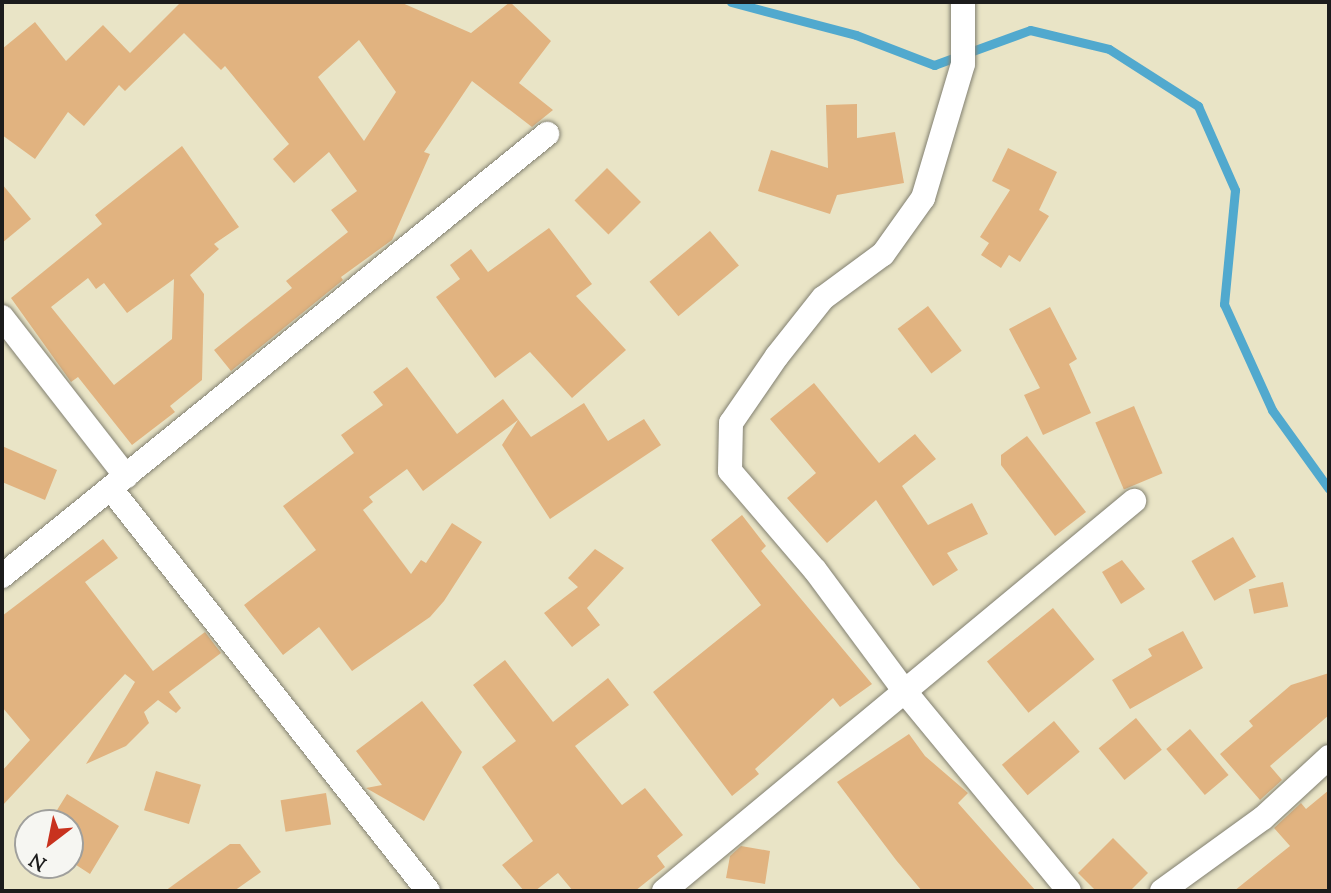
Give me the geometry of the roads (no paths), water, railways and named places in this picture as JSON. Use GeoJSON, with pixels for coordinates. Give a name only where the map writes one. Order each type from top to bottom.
{"type":"FeatureCollection","features":[{"type":"Feature","properties":{"kind":"street"},"geometry":{"type":"LineString","coordinates":[[963,2],[963,64],[923,198],[883,254],[823,298],[731,423],[730,471],[815,570],[906,693],[1069,891]]}},
{"type":"Feature","properties":{"kind":"street"},"geometry":{"type":"LineString","coordinates":[[2,576],[547,134]]}},
{"type":"Feature","properties":{"kind":"street"},"geometry":{"type":"LineString","coordinates":[[2,317],[118,482],[428,891]]}},
{"type":"Feature","properties":{"kind":"street"},"geometry":{"type":"LineString","coordinates":[[664,891],[906,693],[1134,500]]}},
{"type":"Feature","properties":{"kind":"street"},"geometry":{"type":"LineString","coordinates":[[1162,891],[1263,818],[1329,757]]}},
{"type":"Feature","properties":{"kind":"waterway"},"geometry":{"type":"LineString","coordinates":[[731,2],[856,35],[934,65],[1030,30],[1109,49],[1198,106],[1235,190],[1224,304],[1272,410],[1329,489]]}}]}
